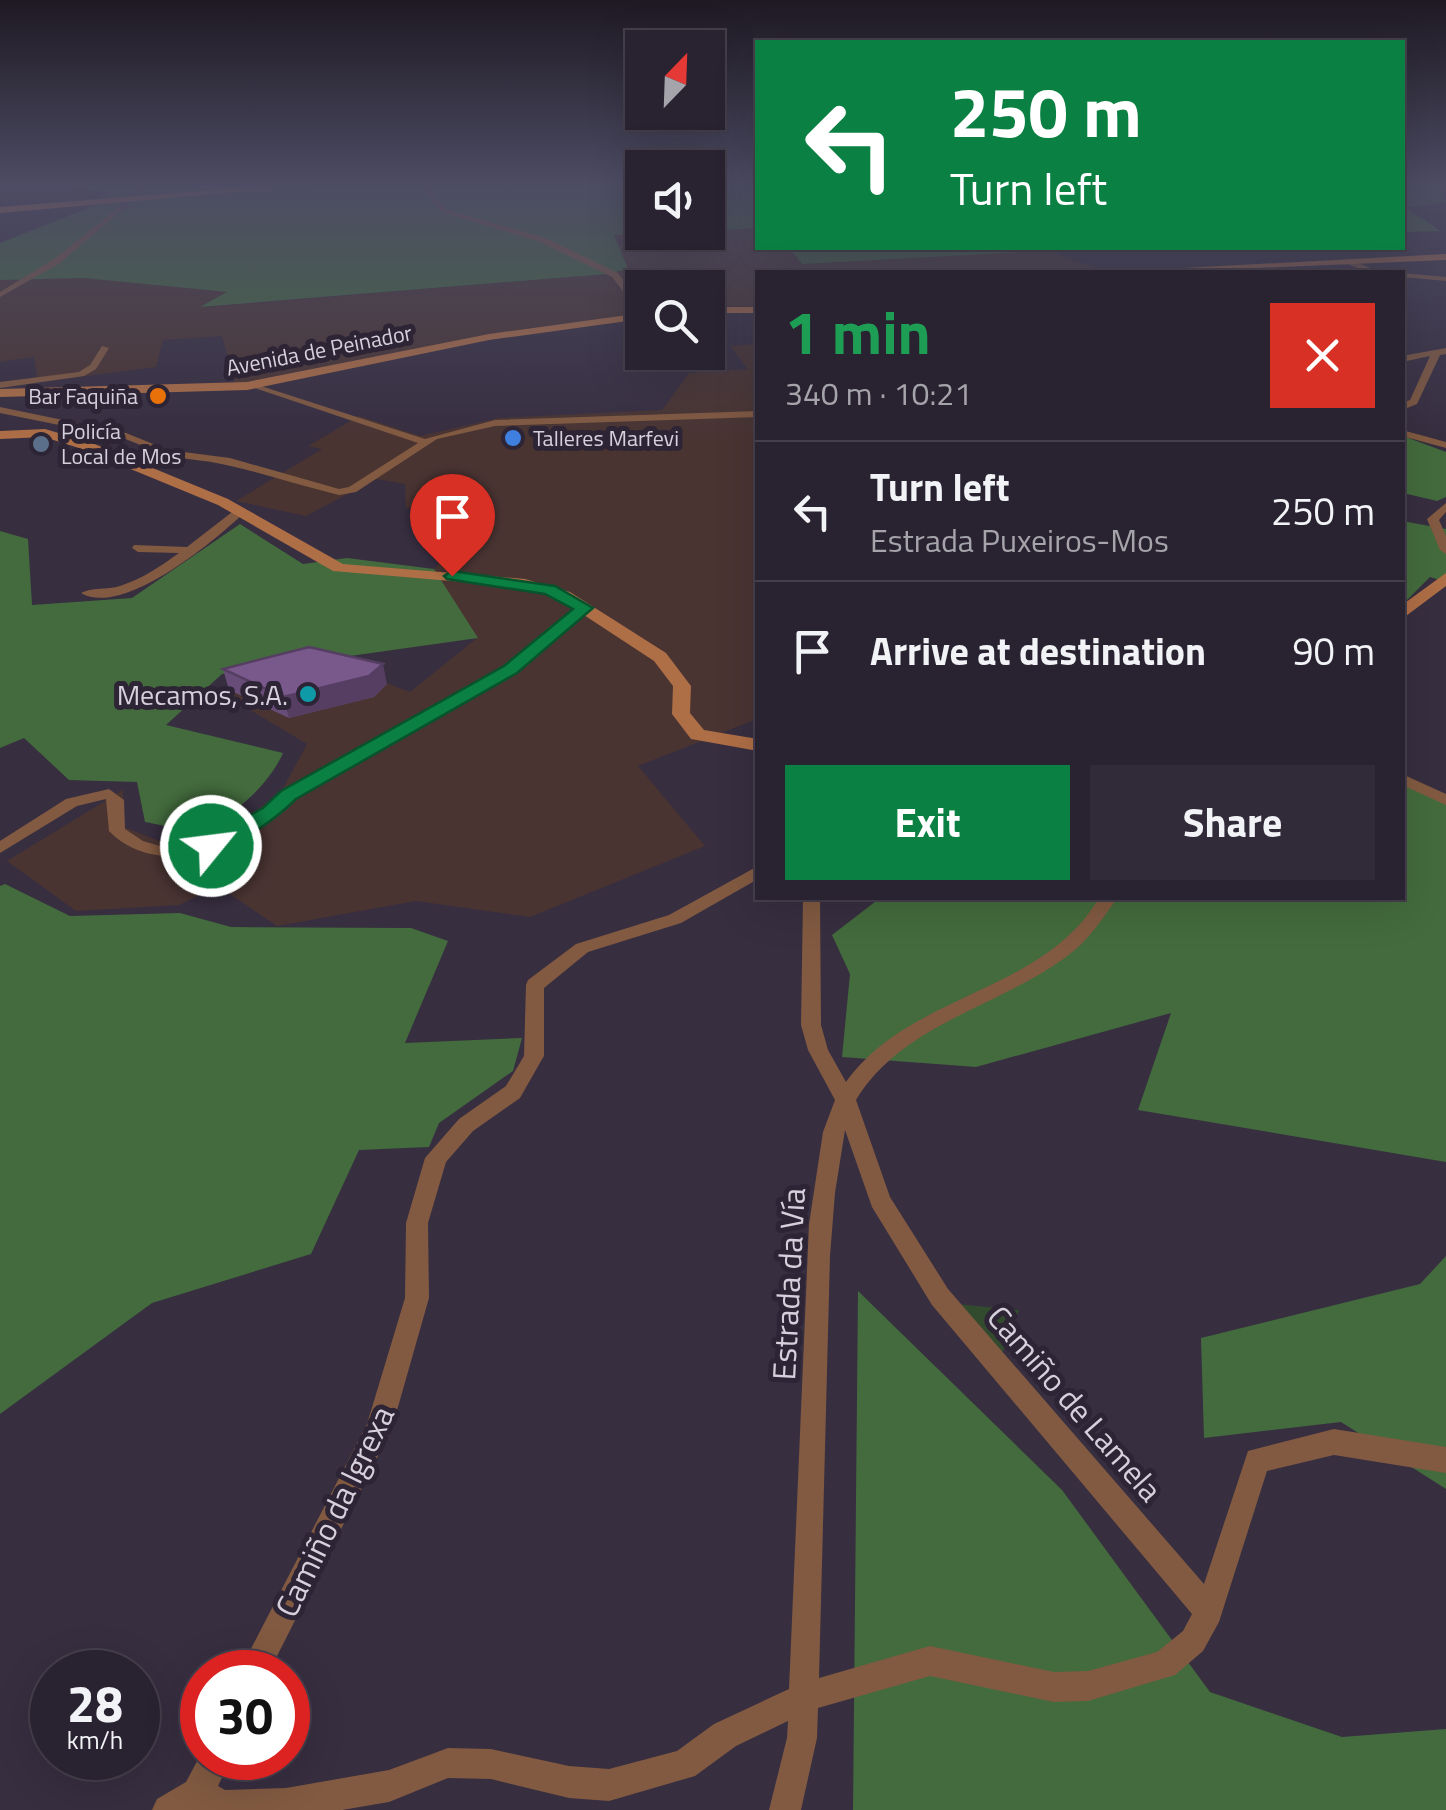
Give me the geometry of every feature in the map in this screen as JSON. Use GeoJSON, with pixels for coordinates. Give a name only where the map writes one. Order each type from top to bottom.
{"type":"FeatureCollection","features":[{"type":"Feature","properties":{"kind":"street"},"geometry":{"type":"LineString","coordinates":[[0,295],[43,269]]}},
{"type":"Feature","properties":{"kind":"street"},"geometry":{"type":"LineString","coordinates":[[604,269],[615,275],[625,289]]}},
{"type":"Feature","properties":{"kind":"street"},"geometry":{"type":"LineString","coordinates":[[1405,275],[1446,279]]}},
{"type":"Feature","properties":{"kind":"street"},"geometry":{"type":"LineString","coordinates":[[725,310],[755,310]]}},
{"type":"Feature","properties":{"kind":"street","name":"Avenida de Peinador"},"geometry":{"type":"LineString","coordinates":[[0,393],[166,392],[255,384],[489,337],[625,316]]}},
{"type":"Feature","properties":{"kind":"street"},"geometry":{"type":"LineString","coordinates":[[0,384],[81,374],[93,367],[104,348]]}},
{"type":"Feature","properties":{"kind":"street"},"geometry":{"type":"LineString","coordinates":[[1405,358],[1441,352]]}},
{"type":"Feature","properties":{"kind":"street"},"geometry":{"type":"LineString","coordinates":[[1405,406],[1414,402],[1441,352]]}},
{"type":"Feature","properties":{"kind":"street"},"geometry":{"type":"LineString","coordinates":[[255,384],[425,442]]}},
{"type":"Feature","properties":{"kind":"street"},"geometry":{"type":"LineString","coordinates":[[0,410],[126,436],[173,455]]}},
{"type":"Feature","properties":{"kind":"street"},"geometry":{"type":"LineString","coordinates":[[117,459],[173,455],[231,459],[339,492],[352,490],[425,442],[523,420],[755,414]]}},
{"type":"Feature","properties":{"kind":"street"},"geometry":{"type":"LineString","coordinates":[[0,434],[44,433],[117,459],[240,511],[339,568],[526,584],[564,595],[660,657],[682,686],[681,714],[698,735],[755,744]]}},
{"type":"Feature","properties":{"kind":"street"},"geometry":{"type":"LineString","coordinates":[[1405,434],[1446,445]]}},
{"type":"Feature","properties":{"kind":"street"},"geometry":{"type":"LineString","coordinates":[[1446,506],[1433,519],[1446,550]]}},
{"type":"Feature","properties":{"kind":"street"},"geometry":{"type":"LineString","coordinates":[[87,593],[108,595],[132,589],[240,511]]}},
{"type":"Feature","properties":{"kind":"street"},"geometry":{"type":"LineString","coordinates":[[138,548],[185,550]]}},
{"type":"Feature","properties":{"kind":"street"},"geometry":{"type":"LineString","coordinates":[[1405,612],[1446,578]]}},
{"type":"Feature","properties":{"kind":"street"},"geometry":{"type":"LineString","coordinates":[[0,848],[72,802],[109,794],[116,800],[117,830],[131,843],[156,852],[180,853],[211,846],[271,812],[288,795],[510,670],[584,608]]}},
{"type":"Feature","properties":{"kind":"street"},"geometry":{"type":"LineString","coordinates":[[1405,780],[1446,800]]}},
{"type":"Feature","properties":{"kind":"street","name":"Camiño da Igrexa"},"geometry":{"type":"LineString","coordinates":[[265,1650],[379,1428],[417,1298],[417,1223],[436,1158],[466,1125],[512,1092],[534,1056],[535,985],[582,948],[674,919],[755,873]]}},
{"type":"Feature","properties":{"kind":"street","name":"Camiño de Lamela"},"geometry":{"type":"LineString","coordinates":[[811,900],[811,1025],[818,1050],[845,1099],[880,1200],[940,1297],[1209,1612]]}},
{"type":"Feature","properties":{"kind":"street","name":"Estrada da Vía"},"geometry":{"type":"LineString","coordinates":[[785,1810],[802,1738],[818,1258],[829,1159],[845,1099],[864,1073],[908,1032],[1021,975],[1090,927],[1107,900]]}},
{"type":"Feature","properties":{"kind":"street"},"geometry":{"type":"LineString","coordinates":[[197,1793],[224,1806],[286,1804],[389,1786],[448,1763],[490,1764],[569,1782],[609,1785],[684,1765],[725,1735],[804,1698],[930,1661],[1054,1687],[1088,1686],[1165,1665],[1194,1641],[1209,1612],[1256,1460],[1334,1442],[1446,1460]]}},
{"type":"Feature","properties":{"kind":"street"},"geometry":{"type":"LineString","coordinates":[[168,1810],[197,1793],[204,1780]]}},
{"type":"Feature","properties":{"kind":"shaded area"},"geometry":{"type":"Polygon","coordinates":[[[608,269],[1102,270],[755,270],[755,307],[725,306],[725,270],[625,270],[625,315],[504,333],[336,368],[235,384],[222,336],[163,340],[156,367],[38,382],[34,357],[0,362],[0,280],[84,278],[228,292],[205,307],[607,274],[608,269]]]}},
{"type":"Feature","properties":{"kind":"shaded area"},"geometry":{"type":"Polygon","coordinates":[[[755,344],[755,720],[638,766],[705,846],[530,917],[416,901],[277,926],[218,886],[179,905],[76,911],[7,861],[123,790],[124,827],[167,844],[239,823],[281,792],[307,744],[217,690],[332,662],[410,692],[477,638],[434,569],[464,535],[466,507],[406,508],[405,484],[376,479],[306,516],[236,501],[322,449],[308,446],[359,416],[420,436],[499,418],[662,410],[689,373],[748,369],[730,346],[755,344]]]}},
{"type":"Feature","properties":{"kind":"green space"},"geometry":{"type":"Polygon","coordinates":[[[0,269],[626,269],[200,307],[227,292],[84,278],[0,280],[0,269]]]}},
{"type":"Feature","properties":{"kind":"green space"},"geometry":{"type":"Polygon","coordinates":[[[1405,437],[1446,452],[1446,497],[1437,501],[1405,493],[1405,437]]]}},
{"type":"Feature","properties":{"kind":"green space"},"geometry":{"type":"Polygon","coordinates":[[[1405,522],[1446,529],[1446,582],[1430,577],[1405,602],[1405,522]]]}},
{"type":"Feature","properties":{"kind":"green space"},"geometry":{"type":"Polygon","coordinates":[[[240,524],[303,564],[347,558],[434,569],[478,638],[222,674],[166,725],[283,753],[268,778],[246,801],[220,819],[193,829],[145,822],[137,782],[69,780],[24,738],[0,748],[0,531],[28,539],[32,605],[132,598],[240,524]]]}},
{"type":"Feature","properties":{"kind":"green space"},"geometry":{"type":"Polygon","coordinates":[[[1405,781],[1446,801],[1446,1162],[1138,1110],[1171,1013],[976,1067],[842,1057],[850,974],[832,935],[877,900],[1405,900],[1405,781]]]}},
{"type":"Feature","properties":{"kind":"green space"},"geometry":{"type":"Polygon","coordinates":[[[5,884],[70,916],[180,913],[231,927],[411,928],[448,941],[405,1043],[522,1038],[513,1071],[439,1123],[429,1147],[359,1150],[311,1254],[152,1303],[0,1414],[0,886],[5,884]]]}},
{"type":"Feature","properties":{"kind":"green space"},"geometry":{"type":"Polygon","coordinates":[[[1446,1256],[1446,1489],[1341,1422],[1204,1438],[1201,1338],[1420,1284],[1446,1256]]]}},
{"type":"Feature","properties":{"kind":"green space"},"geometry":{"type":"Polygon","coordinates":[[[858,1291],[1062,1490],[1210,1692],[1342,1737],[1446,1729],[1446,1810],[853,1810],[858,1291]]]}},
{"type":"Feature","properties":{"kind":"green space"},"geometry":{"type":"Polygon","coordinates":[[[957,1304],[1019,1310],[1003,1352],[985,1346],[957,1304]]]}},
{"type":"Feature","properties":{"kind":"building"},"geometry":{"type":"Polygon","coordinates":[[[309,647],[383,664],[369,676],[283,697],[223,669],[309,647]]]}},
{"type":"Feature","properties":{"kind":"place","name":"Bar Faquiña"},"geometry":{"type":"Point","coordinates":[158,396]}},
{"type":"Feature","properties":{"kind":"place","name":"Talleres Marfevi"},"geometry":{"type":"Point","coordinates":[513,438]}},
{"type":"Feature","properties":{"kind":"place","name":"Policía Local de Mos"},"geometry":{"type":"Point","coordinates":[41,444]}},
{"type":"Feature","properties":{"kind":"place","name":"Mecamos, S.A."},"geometry":{"type":"Point","coordinates":[308,694]}},
{"type":"Feature","properties":{"kind":"route"},"geometry":{"type":"LineString","coordinates":[[211,846],[271,812],[288,795],[355,761],[452,700],[510,670],[544,646],[584,608],[564,595],[526,584],[452,576]]}}]}
